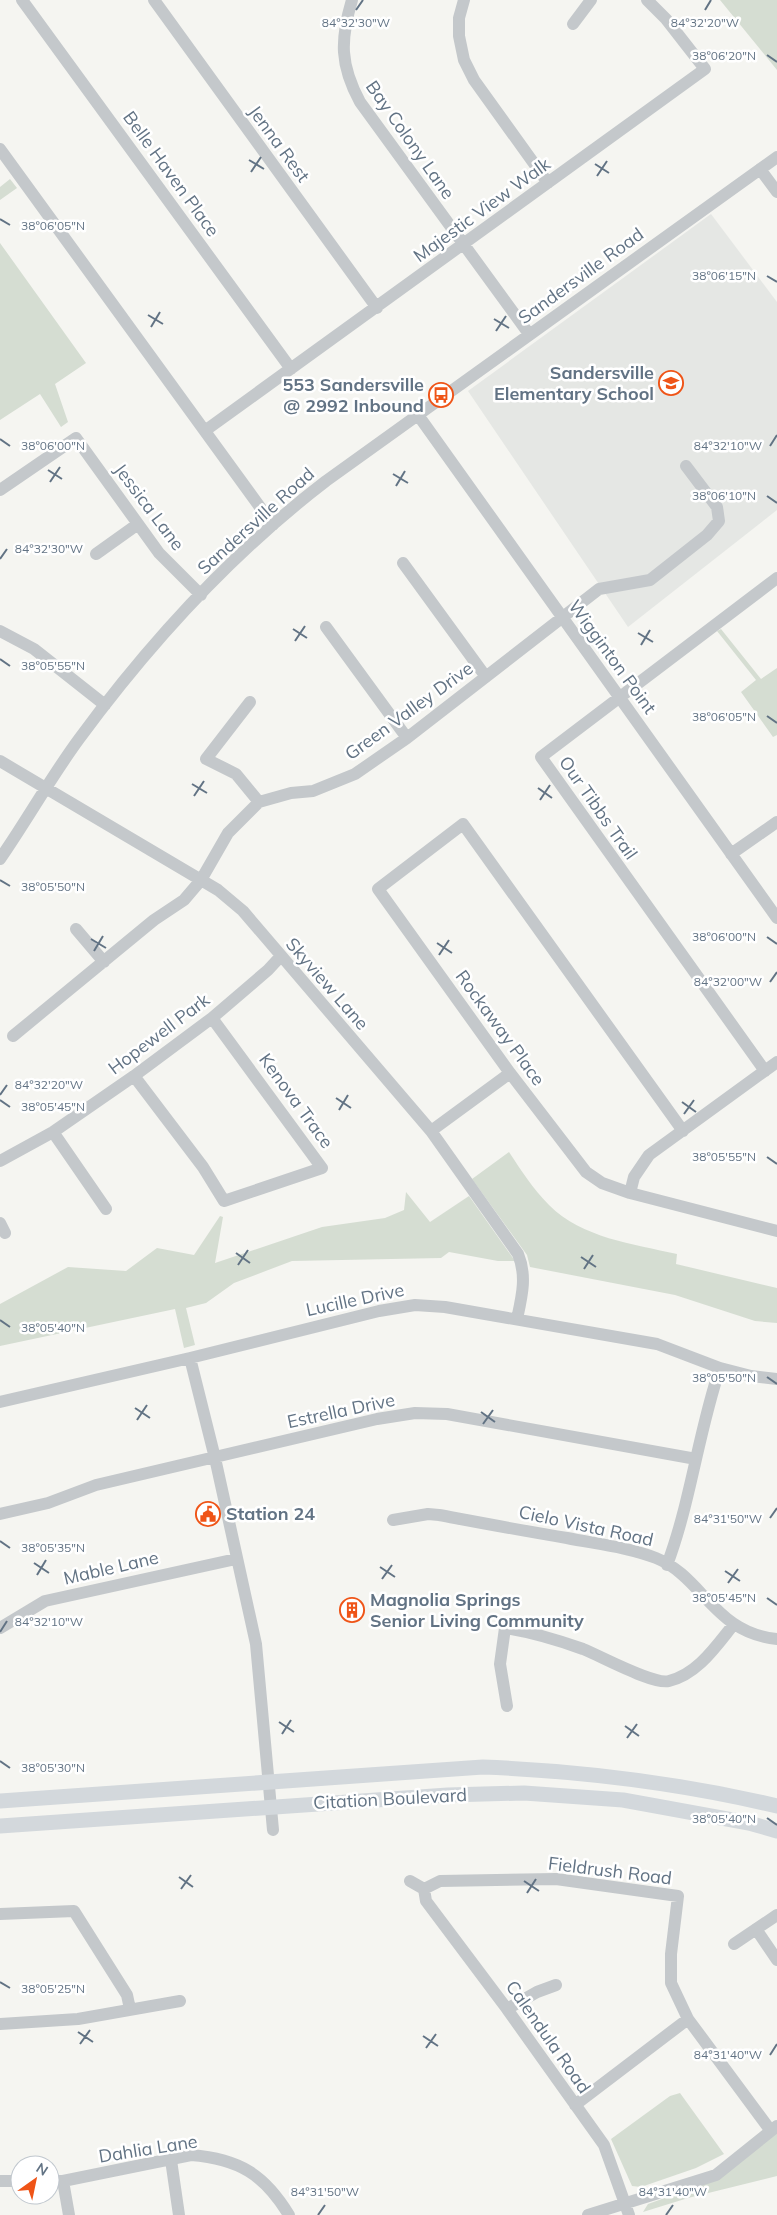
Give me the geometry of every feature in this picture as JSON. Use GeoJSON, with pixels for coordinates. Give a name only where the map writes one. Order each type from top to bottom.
{"type":"FeatureCollection","features":[{"type":"Feature","properties":{"kind":"main road","name":"Citation Boulevard"},"geometry":{"type":"LineString","coordinates":[[0,1801],[483,1767],[553,1770],[634,1778],[733,1795],[777,1806]]}},
{"type":"Feature","properties":{"kind":"main road","name":"Citation Boulevard"},"geometry":{"type":"LineString","coordinates":[[0,1826],[448,1794],[524,1793],[623,1800],[749,1823],[777,1831]]}},
{"type":"Feature","properties":{"kind":"street","name":"Belle Haven Place"},"geometry":{"type":"LineString","coordinates":[[22,0],[291,369]]}},
{"type":"Feature","properties":{"kind":"street","name":"Jenna Rest"},"geometry":{"type":"LineString","coordinates":[[154,0],[377,308]]}},
{"type":"Feature","properties":{"kind":"street","name":"Bay Colony Lane"},"geometry":{"type":"LineString","coordinates":[[352,0],[343,39],[345,70],[360,102],[529,334]]}},
{"type":"Feature","properties":{"kind":"street"},"geometry":{"type":"LineString","coordinates":[[464,0],[459,18],[458,36],[464,60],[474,80],[548,183]]}},
{"type":"Feature","properties":{"kind":"street"},"geometry":{"type":"LineString","coordinates":[[573,24],[591,0]]}},
{"type":"Feature","properties":{"kind":"street","name":"Majestic View Walk"},"geometry":{"type":"LineString","coordinates":[[206,430],[705,69],[666,18],[647,0]]}},
{"type":"Feature","properties":{"kind":"street"},"geometry":{"type":"LineString","coordinates":[[0,149],[206,430],[273,525]]}},
{"type":"Feature","properties":{"kind":"street","name":"Sandersville Road"},"geometry":{"type":"LineString","coordinates":[[0,860],[78,740],[146,654],[201,595],[273,525],[302,499],[777,157]]}},
{"type":"Feature","properties":{"kind":"street"},"geometry":{"type":"LineString","coordinates":[[760,169],[777,192]]}},
{"type":"Feature","properties":{"kind":"street","name":"Wigginton Point"},"geometry":{"type":"LineString","coordinates":[[418,415],[777,918]]}},
{"type":"Feature","properties":{"kind":"street","name":"Jessica Lane"},"geometry":{"type":"LineString","coordinates":[[0,490],[76,438],[159,553],[201,595]]}},
{"type":"Feature","properties":{"kind":"street","name":"Green Valley Drive"},"geometry":{"type":"LineString","coordinates":[[13,1036],[154,920],[184,900],[201,880],[228,833],[259,802],[291,793],[313,791],[345,779],[407,738],[599,589],[650,580],[707,535],[719,521],[717,508],[686,466]]}},
{"type":"Feature","properties":{"kind":"street"},"geometry":{"type":"LineString","coordinates":[[96,554],[138,524]]}},
{"type":"Feature","properties":{"kind":"street"},"geometry":{"type":"LineString","coordinates":[[403,564],[486,676]]}},
{"type":"Feature","properties":{"kind":"street","name":"Our Tibbs Trail"},"geometry":{"type":"LineString","coordinates":[[765,1071],[541,757],[777,578]]}},
{"type":"Feature","properties":{"kind":"street"},"geometry":{"type":"LineString","coordinates":[[326,627],[407,738]]}},
{"type":"Feature","properties":{"kind":"street"},"geometry":{"type":"LineString","coordinates":[[0,631],[34,649],[105,705]]}},
{"type":"Feature","properties":{"kind":"street"},"geometry":{"type":"LineString","coordinates":[[250,702],[206,759],[236,774],[259,802]]}},
{"type":"Feature","properties":{"kind":"street","name":"Skyview Lane"},"geometry":{"type":"LineString","coordinates":[[0,761],[218,890],[243,911],[280,957],[431,1131],[518,1254],[524,1267],[524,1282],[517,1319]]}},
{"type":"Feature","properties":{"kind":"street"},"geometry":{"type":"LineString","coordinates":[[731,854],[777,822]]}},
{"type":"Feature","properties":{"kind":"street","name":"Rockaway Place"},"geometry":{"type":"LineString","coordinates":[[683,1131],[463,824],[378,889],[510,1073],[586,1172],[602,1183],[630,1193],[777,1231]]}},
{"type":"Feature","properties":{"kind":"street"},"geometry":{"type":"LineString","coordinates":[[76,929],[104,962]]}},
{"type":"Feature","properties":{"kind":"street","name":"Hopewell Park"},"geometry":{"type":"LineString","coordinates":[[0,1161],[53,1132],[134,1076],[212,1018],[268,970],[280,957]]}},
{"type":"Feature","properties":{"kind":"street","name":"Kenova Trace"},"geometry":{"type":"LineString","coordinates":[[134,1076],[203,1167],[224,1201],[322,1168],[212,1018]]}},
{"type":"Feature","properties":{"kind":"street"},"geometry":{"type":"LineString","coordinates":[[630,1193],[634,1177],[649,1156],[777,1062]]}},
{"type":"Feature","properties":{"kind":"street"},"geometry":{"type":"LineString","coordinates":[[431,1131],[510,1073]]}},
{"type":"Feature","properties":{"kind":"street"},"geometry":{"type":"LineString","coordinates":[[53,1132],[106,1209]]}},
{"type":"Feature","properties":{"kind":"street","name":"Lucille Drive"},"geometry":{"type":"LineString","coordinates":[[0,1402],[190,1358],[370,1313],[415,1305],[445,1307],[657,1344],[720,1368],[751,1376],[777,1379]]}},
{"type":"Feature","properties":{"kind":"street"},"geometry":{"type":"LineString","coordinates":[[190,1358],[215,1458],[256,1644],[273,1830]]}},
{"type":"Feature","properties":{"kind":"street"},"geometry":{"type":"LineString","coordinates":[[667,1565],[683,1521],[696,1459],[720,1368]]}},
{"type":"Feature","properties":{"kind":"street","name":"Estrella Drive"},"geometry":{"type":"LineString","coordinates":[[0,1514],[48,1503],[96,1485],[378,1419],[431,1412],[696,1459]]}},
{"type":"Feature","properties":{"kind":"street","name":"Cielo Vista Road"},"geometry":{"type":"LineString","coordinates":[[393,1520],[428,1514],[439,1515],[627,1549],[658,1559],[681,1574],[725,1619],[749,1632],[777,1639]]}},
{"type":"Feature","properties":{"kind":"street","name":"Mable Lane"},"geometry":{"type":"LineString","coordinates":[[0,1628],[44,1601],[236,1559]]}},
{"type":"Feature","properties":{"kind":"street"},"geometry":{"type":"LineString","coordinates":[[507,1706],[500,1664],[505,1628],[524,1631],[581,1648],[639,1675],[666,1682],[685,1674],[704,1660],[734,1624]]}},
{"type":"Feature","properties":{"kind":"street","name":"Fieldrush Road"},"geometry":{"type":"LineString","coordinates":[[424,1889],[440,1881],[556,1880],[678,1896],[671,1954],[671,1983],[688,2019],[774,2128]]}},
{"type":"Feature","properties":{"kind":"street"},"geometry":{"type":"LineString","coordinates":[[410,1881],[424,1889]]}},
{"type":"Feature","properties":{"kind":"street","name":"Calendula Road"},"geometry":{"type":"LineString","coordinates":[[424,1889],[426,1901],[508,2009],[604,2145],[627,2209]]}},
{"type":"Feature","properties":{"kind":"street"},"geometry":{"type":"LineString","coordinates":[[0,1914],[74,1911],[127,1995],[130,2009]]}},
{"type":"Feature","properties":{"kind":"street"},"geometry":{"type":"LineString","coordinates":[[734,1944],[777,1915]]}},
{"type":"Feature","properties":{"kind":"street"},"geometry":{"type":"LineString","coordinates":[[756,1929],[777,1960]]}},
{"type":"Feature","properties":{"kind":"street"},"geometry":{"type":"LineString","coordinates":[[508,2009],[537,1992],[556,1985]]}},
{"type":"Feature","properties":{"kind":"street"},"geometry":{"type":"LineString","coordinates":[[0,2024],[78,2019],[180,2001]]}},
{"type":"Feature","properties":{"kind":"street"},"geometry":{"type":"LineString","coordinates":[[575,2105],[688,2019]]}},
{"type":"Feature","properties":{"kind":"street"},"geometry":{"type":"LineString","coordinates":[[588,2215],[627,2209],[716,2175],[774,2128]]}},
{"type":"Feature","properties":{"kind":"street","name":"Dahlia Lane"},"geometry":{"type":"LineString","coordinates":[[60,2180],[191,2155],[230,2161],[252,2172],[268,2186],[289,2215]]}},
{"type":"Feature","properties":{"kind":"street"},"geometry":{"type":"LineString","coordinates":[[171,2160],[179,2215]]}},
{"type":"Feature","properties":{"kind":"street"},"geometry":{"type":"LineString","coordinates":[[60,2191],[69,2215]]}},
{"type":"Feature","properties":{"kind":"shaded area"},"geometry":{"type":"Polygon","coordinates":[[[720,0],[777,0],[777,70],[720,0]]]}},
{"type":"Feature","properties":{"kind":"shaded area"},"geometry":{"type":"Polygon","coordinates":[[[10,179],[17,188],[0,200],[0,187],[10,179]]]}},
{"type":"Feature","properties":{"kind":"shaded area"},"geometry":{"type":"Polygon","coordinates":[[[711,214],[777,302],[777,510],[628,627],[468,391],[711,214]]]}},
{"type":"Feature","properties":{"kind":"shaded area"},"geometry":{"type":"Polygon","coordinates":[[[0,243],[86,363],[55,384],[68,422],[61,427],[40,394],[0,420],[0,243]]]}},
{"type":"Feature","properties":{"kind":"shaded area"},"geometry":{"type":"Polygon","coordinates":[[[721,629],[761,679],[777,668],[777,735],[773,737],[741,692],[756,680],[717,631],[721,629]]]}},
{"type":"Feature","properties":{"kind":"shaded area"},"geometry":{"type":"Polygon","coordinates":[[[509,1152],[543,1199],[562,1216],[577,1225],[626,1243],[677,1254],[676,1264],[777,1288],[777,1323],[755,1321],[675,1295],[530,1267],[527,1255],[472,1179],[509,1152]]]}},
{"type":"Feature","properties":{"kind":"shaded area"},"geometry":{"type":"Polygon","coordinates":[[[406,1192],[430,1222],[469,1196],[515,1261],[498,1261],[449,1252],[441,1258],[292,1261],[234,1283],[206,1303],[186,1308],[195,1345],[184,1348],[175,1309],[0,1346],[0,1304],[68,1267],[126,1271],[157,1248],[194,1255],[220,1216],[223,1217],[215,1263],[322,1227],[385,1218],[404,1210],[406,1192]]]}},
{"type":"Feature","properties":{"kind":"shaded area"},"geometry":{"type":"Polygon","coordinates":[[[680,2093],[724,2154],[696,2168],[641,2187],[632,2186],[611,2139],[670,2096],[680,2093]]]}},
{"type":"Feature","properties":{"kind":"shaded area"},"geometry":{"type":"Polygon","coordinates":[[[777,2133],[777,2176],[688,2198],[643,2212],[648,2204],[712,2181],[777,2133]]]}},
{"type":"Feature","properties":{"kind":"place","name":"Sandersville Elementary School"},"geometry":{"type":"Point","coordinates":[671,383]}},
{"type":"Feature","properties":{"kind":"place","name":"553 Sandersville @ 2992 Inbound"},"geometry":{"type":"Point","coordinates":[441,395]}},
{"type":"Feature","properties":{"kind":"place","name":"Station 24"},"geometry":{"type":"Point","coordinates":[208,1514]}},
{"type":"Feature","properties":{"kind":"place","name":"Magnolia Springs Senior Living Community"},"geometry":{"type":"Point","coordinates":[352,1610]}}]}
